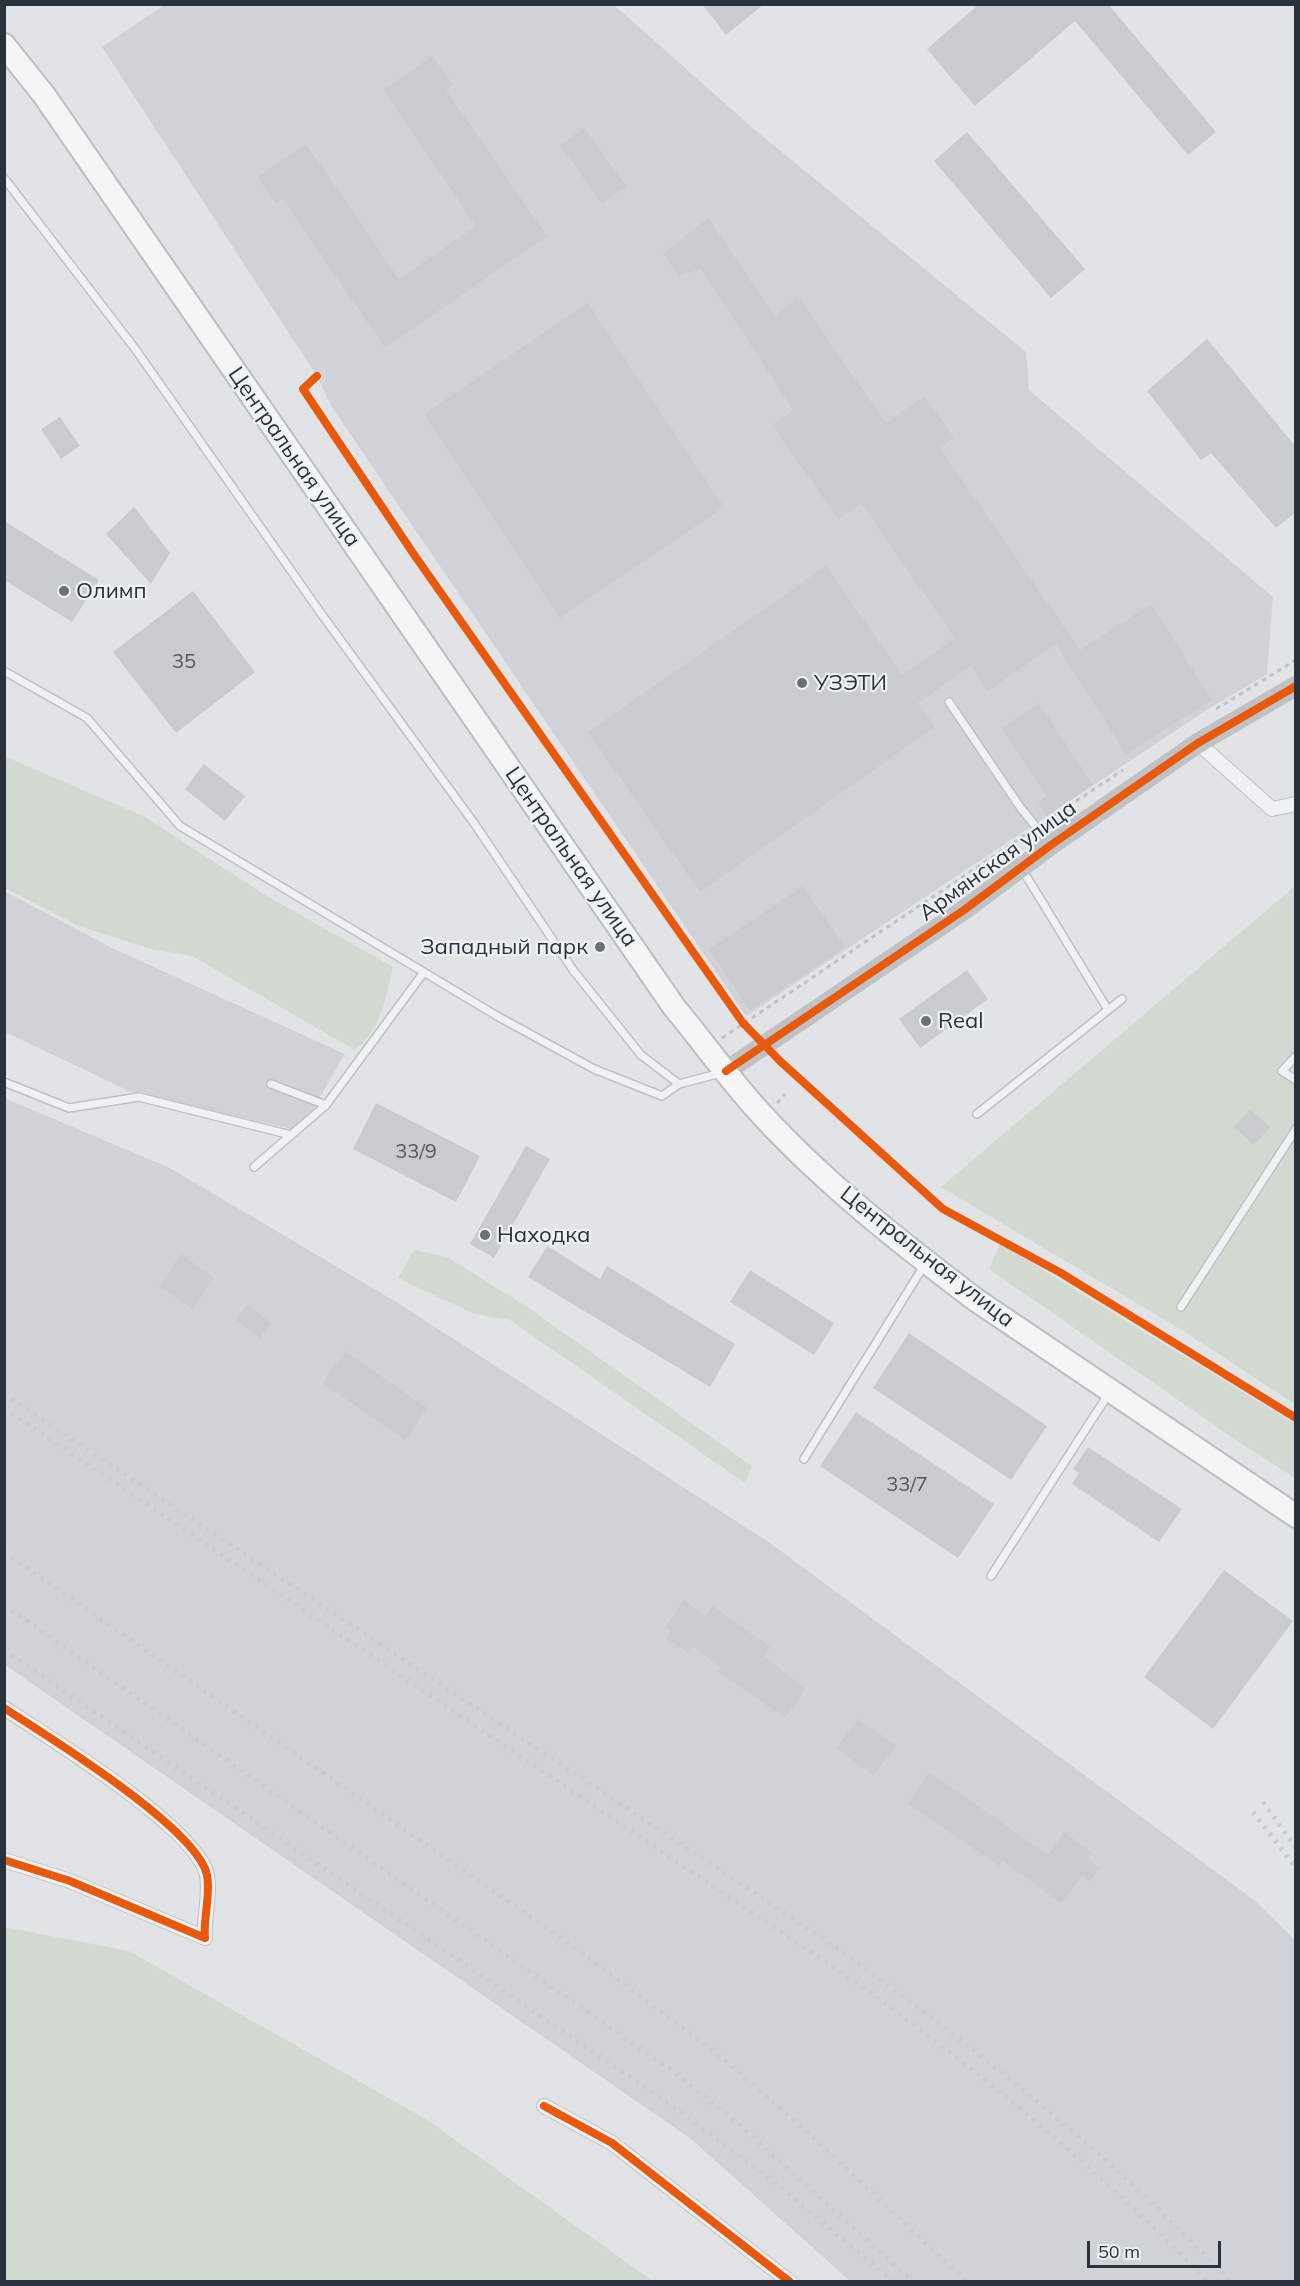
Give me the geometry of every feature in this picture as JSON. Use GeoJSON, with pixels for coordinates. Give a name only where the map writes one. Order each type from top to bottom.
{"type":"FeatureCollection","features":[{"type":"Feature","properties":{"kind":"main road","name":"Центральная улица"},"geometry":{"type":"LineString","coordinates":[[4,45],[51,105],[674,1007],[763,1117],[817,1170],[883,1229],[976,1300],[1296,1516]]}},
{"type":"Feature","properties":{"kind":"street","name":"Армянская улица"},"geometry":{"type":"LineString","coordinates":[[726,1071],[964,910],[1051,844],[1198,743],[1296,686]]}},
{"type":"Feature","properties":{"kind":"street"},"geometry":{"type":"LineString","coordinates":[[1198,743],[1272,809],[1296,804]]}},
{"type":"Feature","properties":{"kind":"street"},"geometry":{"type":"LineString","coordinates":[[4,1708],[135,1799],[171,1827],[195,1853],[207,1874],[205,1938],[70,1881],[4,1860]]}},
{"type":"Feature","properties":{"kind":"street"},"geometry":{"type":"LineString","coordinates":[[544,2106],[612,2143],[790,2282]]}},
{"type":"Feature","properties":{"kind":"lane"},"geometry":{"type":"LineString","coordinates":[[4,178],[136,350],[320,612],[474,823],[573,970],[641,1054],[679,1084]]}},
{"type":"Feature","properties":{"kind":"lane"},"geometry":{"type":"LineString","coordinates":[[4,671],[87,718],[180,826],[496,1016],[594,1069],[662,1096],[679,1084],[726,1071]]}},
{"type":"Feature","properties":{"kind":"lane"},"geometry":{"type":"LineString","coordinates":[[949,702],[1036,827],[1051,844]]}},
{"type":"Feature","properties":{"kind":"lane"},"geometry":{"type":"LineString","coordinates":[[1020,867],[1108,1010]]}},
{"type":"Feature","properties":{"kind":"lane"},"geometry":{"type":"LineString","coordinates":[[254,1167],[326,1105],[424,972]]}},
{"type":"Feature","properties":{"kind":"lane"},"geometry":{"type":"LineString","coordinates":[[977,1114],[1122,999]]}},
{"type":"Feature","properties":{"kind":"lane"},"geometry":{"type":"LineString","coordinates":[[1296,1056],[1282,1071],[1296,1080]]}},
{"type":"Feature","properties":{"kind":"lane"},"geometry":{"type":"LineString","coordinates":[[4,1082],[69,1108],[139,1097],[291,1135]]}},
{"type":"Feature","properties":{"kind":"lane"},"geometry":{"type":"LineString","coordinates":[[271,1084],[326,1105]]}},
{"type":"Feature","properties":{"kind":"lane"},"geometry":{"type":"LineString","coordinates":[[1181,1307],[1296,1129]]}},
{"type":"Feature","properties":{"kind":"lane"},"geometry":{"type":"LineString","coordinates":[[804,1459],[927,1262]]}},
{"type":"Feature","properties":{"kind":"lane"},"geometry":{"type":"LineString","coordinates":[[991,1576],[1110,1390]]}},
{"type":"Feature","properties":{"kind":"path"},"geometry":{"type":"LineString","coordinates":[[316,376],[303,389],[422,565],[743,1023],[943,1209],[1061,1273],[1296,1418]]}},
{"type":"Feature","properties":{"kind":"path"},"geometry":{"type":"LineString","coordinates":[[1210,713],[1296,660]]}},
{"type":"Feature","properties":{"kind":"path"},"geometry":{"type":"LineString","coordinates":[[708,1048],[1133,764]]}},
{"type":"Feature","properties":{"kind":"shaded area"},"geometry":{"type":"Polygon","coordinates":[[[164,5],[614,5],[755,130],[1026,352],[1029,390],[1273,597],[1267,674],[1208,709],[746,1016],[331,406],[317,376],[102,47],[164,5]]]}},
{"type":"Feature","properties":{"kind":"shaded area"},"geometry":{"type":"Polygon","coordinates":[[[4,756],[143,816],[267,896],[393,967],[381,1012],[371,1032],[355,1050],[192,956],[151,949],[79,926],[5,888],[4,756]]]}},
{"type":"Feature","properties":{"kind":"shaded area"},"geometry":{"type":"Polygon","coordinates":[[[1295,886],[1295,1404],[1180,1329],[941,1187],[1295,886]]]}},
{"type":"Feature","properties":{"kind":"shaded area"},"geometry":{"type":"Polygon","coordinates":[[[4,891],[112,948],[345,1054],[300,1131],[129,1091],[5,1032],[4,891]]]}},
{"type":"Feature","properties":{"kind":"shaded area"},"geometry":{"type":"Polygon","coordinates":[[[4,1098],[170,1168],[398,1303],[770,1543],[1254,1900],[1295,1940],[1295,2281],[850,2281],[691,2139],[5,1665],[4,1098]]]}},
{"type":"Feature","properties":{"kind":"shaded area"},"geometry":{"type":"Polygon","coordinates":[[[1000,1244],[1295,1424],[1295,1478],[1236,1440],[989,1269],[1000,1244]]]}},
{"type":"Feature","properties":{"kind":"shaded area"},"geometry":{"type":"Polygon","coordinates":[[[414,1250],[447,1257],[526,1306],[752,1466],[745,1483],[510,1320],[474,1314],[398,1278],[414,1250]]]}},
{"type":"Feature","properties":{"kind":"shaded area"},"geometry":{"type":"Polygon","coordinates":[[[4,1927],[129,1951],[429,2121],[653,2281],[5,2281],[4,1927]]]}},
{"type":"Feature","properties":{"kind":"building"},"geometry":{"type":"Polygon","coordinates":[[[702,4],[764,4],[726,35],[702,4]]]}},
{"type":"Feature","properties":{"kind":"building"},"geometry":{"type":"Polygon","coordinates":[[[979,4],[1108,4],[1216,132],[1188,155],[1075,21],[975,106],[927,49],[979,4]]]}},
{"type":"Feature","properties":{"kind":"building"},"geometry":{"type":"Polygon","coordinates":[[[432,56],[453,85],[446,90],[547,236],[385,348],[283,199],[276,204],[258,177],[306,144],[399,279],[476,226],[384,90],[432,56]]]}},
{"type":"Feature","properties":{"kind":"building"},"geometry":{"type":"Polygon","coordinates":[[[584,128],[626,186],[602,204],[560,145],[584,128]]]}},
{"type":"Feature","properties":{"kind":"building"},"geometry":{"type":"Polygon","coordinates":[[[967,132],[1085,269],[1051,298],[934,161],[967,132]]]}},
{"type":"Feature","properties":{"kind":"building","name":"УЗЭТИ"},"geometry":{"type":"Polygon","coordinates":[[[708,218],[775,317],[798,297],[886,423],[925,396],[954,438],[940,448],[1080,650],[1151,604],[1212,700],[1126,754],[1056,644],[988,691],[971,666],[918,703],[935,727],[700,892],[588,732],[826,566],[902,675],[955,638],[861,503],[838,519],[772,425],[793,410],[701,269],[679,276],[663,254],[708,218]]]}},
{"type":"Feature","properties":{"kind":"building"},"geometry":{"type":"Polygon","coordinates":[[[588,303],[724,507],[560,618],[424,414],[588,303]]]}},
{"type":"Feature","properties":{"kind":"building"},"geometry":{"type":"Polygon","coordinates":[[[1207,339],[1296,447],[1296,512],[1276,528],[1211,453],[1201,460],[1147,391],[1207,339]]]}},
{"type":"Feature","properties":{"kind":"building"},"geometry":{"type":"Polygon","coordinates":[[[60,417],[80,446],[61,459],[41,429],[60,417]]]}},
{"type":"Feature","properties":{"kind":"building"},"geometry":{"type":"Polygon","coordinates":[[[134,507],[170,553],[151,584],[106,534],[134,507]]]}},
{"type":"Feature","properties":{"kind":"building"},"geometry":{"type":"Polygon","coordinates":[[[4,521],[99,580],[72,622],[4,580],[4,521]]]}},
{"type":"Feature","properties":{"kind":"building"},"geometry":{"type":"Polygon","coordinates":[[[193,591],[255,672],[176,733],[113,652],[193,591]]]}},
{"type":"Feature","properties":{"kind":"building"},"geometry":{"type":"Polygon","coordinates":[[[1039,703],[1093,785],[1047,816],[1038,802],[1047,796],[1002,728],[1039,703]]]}},
{"type":"Feature","properties":{"kind":"building"},"geometry":{"type":"Polygon","coordinates":[[[204,764],[245,796],[225,821],[185,789],[204,764]]]}},
{"type":"Feature","properties":{"kind":"building"},"geometry":{"type":"Polygon","coordinates":[[[803,886],[845,947],[750,1010],[709,949],[803,886]]]}},
{"type":"Feature","properties":{"kind":"building"},"geometry":{"type":"Polygon","coordinates":[[[967,970],[988,999],[920,1048],[899,1019],[967,970]]]}},
{"type":"Feature","properties":{"kind":"building"},"geometry":{"type":"Polygon","coordinates":[[[376,1103],[480,1156],[456,1202],[353,1149],[376,1103]]]}},
{"type":"Feature","properties":{"kind":"building"},"geometry":{"type":"Polygon","coordinates":[[[1250,1109],[1270,1127],[1254,1145],[1234,1127],[1250,1109]]]}},
{"type":"Feature","properties":{"kind":"building"},"geometry":{"type":"Polygon","coordinates":[[[526,1146],[550,1159],[494,1258],[470,1244],[526,1146]]]}},
{"type":"Feature","properties":{"kind":"building"},"geometry":{"type":"Polygon","coordinates":[[[547,1246],[600,1279],[607,1266],[735,1344],[710,1387],[528,1277],[547,1246]]]}},
{"type":"Feature","properties":{"kind":"building"},"geometry":{"type":"Polygon","coordinates":[[[181,1254],[214,1278],[192,1309],[159,1286],[181,1254]]]}},
{"type":"Feature","properties":{"kind":"building"},"geometry":{"type":"Polygon","coordinates":[[[750,1270],[834,1323],[814,1355],[730,1302],[750,1270]]]}},
{"type":"Feature","properties":{"kind":"building"},"geometry":{"type":"Polygon","coordinates":[[[247,1305],[271,1323],[260,1338],[236,1320],[247,1305]]]}},
{"type":"Feature","properties":{"kind":"building"},"geometry":{"type":"Polygon","coordinates":[[[909,1333],[1047,1426],[1011,1480],[873,1388],[909,1333]]]}},
{"type":"Feature","properties":{"kind":"building"},"geometry":{"type":"Polygon","coordinates":[[[345,1351],[427,1408],[405,1440],[323,1383],[345,1351]]]}},
{"type":"Feature","properties":{"kind":"building"},"geometry":{"type":"Polygon","coordinates":[[[856,1412],[994,1504],[958,1558],[820,1466],[856,1412]]]}},
{"type":"Feature","properties":{"kind":"building"},"geometry":{"type":"Polygon","coordinates":[[[1088,1447],[1182,1509],[1159,1542],[1072,1484],[1079,1473],[1073,1469],[1088,1447]]]}},
{"type":"Feature","properties":{"kind":"building"},"geometry":{"type":"Polygon","coordinates":[[[1224,1570],[1293,1621],[1213,1729],[1144,1677],[1224,1570]]]}},
{"type":"Feature","properties":{"kind":"building"},"geometry":{"type":"Polygon","coordinates":[[[684,1600],[706,1616],[713,1606],[770,1647],[764,1656],[805,1689],[785,1718],[717,1671],[720,1667],[693,1647],[689,1654],[666,1638],[671,1631],[665,1627],[684,1600]]]}},
{"type":"Feature","properties":{"kind":"building"},"geometry":{"type":"Polygon","coordinates":[[[858,1719],[896,1745],[874,1775],[836,1749],[858,1719]]]}},
{"type":"Feature","properties":{"kind":"building"},"geometry":{"type":"Polygon","coordinates":[[[929,1772],[1048,1855],[1064,1832],[1092,1853],[1088,1859],[1100,1868],[1090,1881],[1082,1875],[1061,1903],[1002,1860],[999,1866],[908,1804],[929,1772]]]}},
{"type":"Feature","properties":{"kind":"railway"},"geometry":{"type":"LineString","coordinates":[[4,1394],[828,1942],[881,1980],[986,2060],[1088,2145],[1137,2189],[1230,2282]]}},
{"type":"Feature","properties":{"kind":"railway"},"geometry":{"type":"LineString","coordinates":[[4,1408],[873,1994],[961,2061],[1088,2167],[1208,2282]]}},
{"type":"Feature","properties":{"kind":"railway"},"geometry":{"type":"LineString","coordinates":[[4,1552],[557,1935],[713,2050],[803,2128],[967,2282]]}},
{"type":"Feature","properties":{"kind":"railway"},"geometry":{"type":"LineString","coordinates":[[4,1605],[671,2070],[740,2125],[913,2282]]}},
{"type":"Feature","properties":{"kind":"railway"},"geometry":{"type":"LineString","coordinates":[[4,1650],[671,2105],[767,2176],[894,2282]]}},
{"type":"Feature","properties":{"kind":"railway"},"geometry":{"type":"LineString","coordinates":[[1263,1802],[1296,1848]]}},
{"type":"Feature","properties":{"kind":"railway"},"geometry":{"type":"LineString","coordinates":[[1253,1812],[1296,1868]]}},
{"type":"Feature","properties":{"kind":"cycle path"},"geometry":{"type":"LineString","coordinates":[[317,376],[303,389],[415,556],[743,1023],[780,1061],[943,1209],[1061,1273],[1296,1418]]}},
{"type":"Feature","properties":{"kind":"cycle path"},"geometry":{"type":"LineString","coordinates":[[726,1071],[964,910],[1051,845],[1198,743],[1296,686]]}},
{"type":"Feature","properties":{"kind":"cycle path"},"geometry":{"type":"LineString","coordinates":[[4,1708],[118,1784],[177,1833],[197,1855],[207,1875],[208,1883],[205,1938],[70,1881],[4,1860]]}},
{"type":"Feature","properties":{"kind":"cycle path"},"geometry":{"type":"LineString","coordinates":[[544,2106],[612,2143],[790,2282]]}},
{"type":"Feature","properties":{"kind":"place","name":"Олимп"},"geometry":{"type":"Point","coordinates":[64,591]}},
{"type":"Feature","properties":{"kind":"place","name":"УЗЭТИ"},"geometry":{"type":"Point","coordinates":[802,683]}},
{"type":"Feature","properties":{"kind":"place","name":"Западный парк"},"geometry":{"type":"Point","coordinates":[600,947]}},
{"type":"Feature","properties":{"kind":"place","name":"Real"},"geometry":{"type":"Point","coordinates":[926,1021]}},
{"type":"Feature","properties":{"kind":"place","name":"Находка"},"geometry":{"type":"Point","coordinates":[485,1235]}}]}
